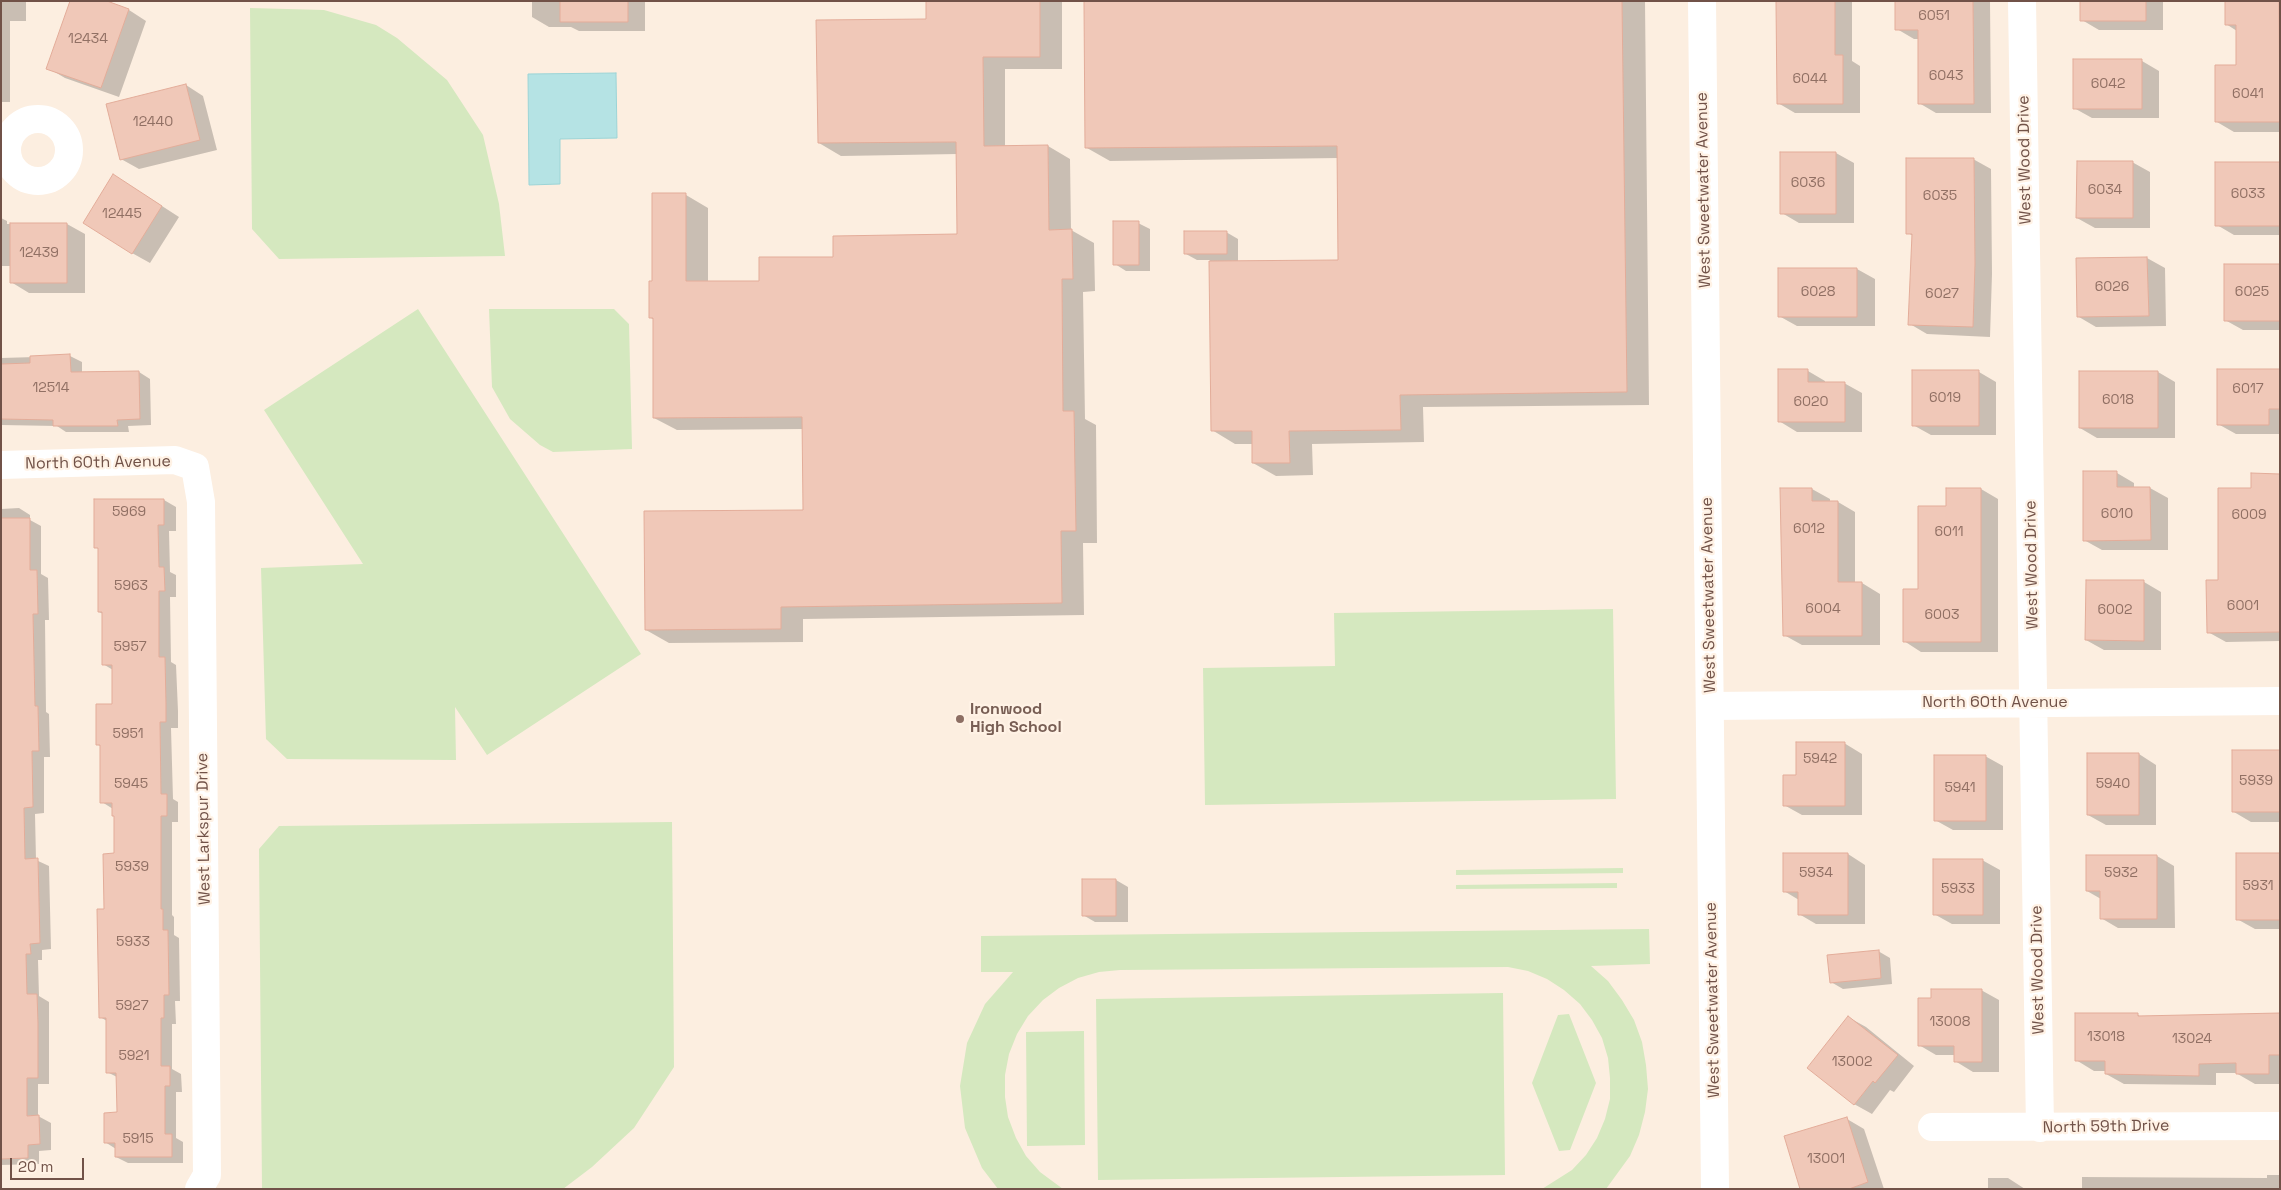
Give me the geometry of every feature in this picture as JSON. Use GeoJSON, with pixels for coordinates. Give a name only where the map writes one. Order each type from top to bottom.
{"type":"FeatureCollection","features":[{"type":"Feature","properties":{"kind":"street","name":"West Sweetwater Avenue"},"geometry":{"type":"LineString","coordinates":[[1702,1],[1715,1189]]}},
{"type":"Feature","properties":{"kind":"street","name":"West Wood Drive"},"geometry":{"type":"LineString","coordinates":[[2022,1],[2040,1128]]}},
{"type":"Feature","properties":{"kind":"street","name":"North 60th Avenue"},"geometry":{"type":"LineString","coordinates":[[1,465],[175,460],[195,467]]}},
{"type":"Feature","properties":{"kind":"street","name":"West Larkspur Drive"},"geometry":{"type":"LineString","coordinates":[[195,467],[200,502],[207,1175],[199,1189]]}},
{"type":"Feature","properties":{"kind":"street","name":"North 60th Avenue"},"geometry":{"type":"LineString","coordinates":[[1710,706],[2280,701]]}},
{"type":"Feature","properties":{"kind":"street","name":"North 59th Drive"},"geometry":{"type":"LineString","coordinates":[[1932,1127],[2280,1126]]}},
{"type":"Feature","properties":{"kind":"green space"},"geometry":{"type":"Polygon","coordinates":[[[250,8],[324,10],[376,25],[397,38],[447,80],[483,135],[499,204],[505,256],[279,259],[252,229],[250,8]]]}},
{"type":"Feature","properties":{"kind":"green space"},"geometry":{"type":"Polygon","coordinates":[[[418,309],[641,654],[487,755],[455,707],[456,760],[287,759],[266,739],[261,568],[363,564],[264,410],[418,309]]]}},
{"type":"Feature","properties":{"kind":"green space"},"geometry":{"type":"Polygon","coordinates":[[[489,309],[614,309],[629,324],[632,449],[553,452],[540,445],[510,419],[492,387],[489,309]]]}},
{"type":"Feature","properties":{"kind":"green space"},"geometry":{"type":"Polygon","coordinates":[[[1613,609],[1616,799],[1205,805],[1203,668],[1335,666],[1334,613],[1613,609]]]}},
{"type":"Feature","properties":{"kind":"green space"},"geometry":{"type":"Polygon","coordinates":[[[672,822],[674,1067],[634,1128],[592,1167],[563,1189],[262,1189],[259,849],[279,826],[672,822]]]}},
{"type":"Feature","properties":{"kind":"green space"},"geometry":{"type":"Polygon","coordinates":[[[1623,868],[1623,873],[1456,875],[1456,870],[1623,868]]]}},
{"type":"Feature","properties":{"kind":"green space"},"geometry":{"type":"Polygon","coordinates":[[[1617,883],[1617,888],[1456,889],[1456,885],[1617,883]]]}},
{"type":"Feature","properties":{"kind":"green space"},"geometry":{"type":"Polygon","coordinates":[[[1649,929],[1650,964],[1591,966],[1608,981],[1634,1020],[1642,1042],[1648,1089],[1639,1135],[1630,1156],[1606,1189],[1542,1189],[1572,1170],[1586,1155],[1597,1138],[1605,1119],[1610,1099],[1608,1058],[1602,1038],[1580,1004],[1547,979],[1528,971],[1508,967],[1120,970],[1099,972],[1078,978],[1059,988],[1043,1000],[1028,1016],[1017,1034],[1009,1054],[1005,1075],[1005,1097],[1008,1117],[1016,1138],[1026,1156],[1040,1172],[1063,1189],[998,1189],[982,1168],[965,1128],[960,1086],[967,1043],[985,1004],[1013,972],[981,972],[981,936],[1649,929]]]}},
{"type":"Feature","properties":{"kind":"green space"},"geometry":{"type":"Polygon","coordinates":[[[1503,993],[1505,1175],[1098,1180],[1096,999],[1503,993]]]}},
{"type":"Feature","properties":{"kind":"green space"},"geometry":{"type":"Polygon","coordinates":[[[1569,1014],[1596,1083],[1570,1150],[1559,1151],[1532,1083],[1558,1015],[1569,1014]]]}},
{"type":"Feature","properties":{"kind":"green space"},"geometry":{"type":"Polygon","coordinates":[[[1084,1031],[1085,1145],[1027,1146],[1026,1032],[1084,1031]]]}},
{"type":"Feature","properties":{"kind":"water"},"geometry":{"type":"Polygon","coordinates":[[[616,73],[617,138],[560,139],[560,184],[529,185],[528,74],[616,73]]]}},
{"type":"Feature","properties":{"kind":"building"},"geometry":{"type":"Polygon","coordinates":[[[70,1],[107,1],[129,9],[101,88],[46,69],[70,1]]]}},
{"type":"Feature","properties":{"kind":"building"},"geometry":{"type":"Polygon","coordinates":[[[560,1],[628,1],[628,22],[560,22],[560,1]]]}},
{"type":"Feature","properties":{"kind":"building"},"geometry":{"type":"Polygon","coordinates":[[[926,1],[1040,1],[1040,57],[983,57],[984,146],[1048,145],[1049,230],[1072,229],[1073,279],[1062,279],[1063,411],[1074,411],[1076,531],[1061,531],[1062,603],[781,607],[781,629],[645,630],[644,511],[803,510],[802,417],[653,418],[653,318],[649,318],[649,281],[652,281],[652,193],[686,193],[686,281],[759,281],[759,257],[833,257],[833,236],[957,234],[956,142],[818,143],[816,20],[926,19],[926,1]]]}},
{"type":"Feature","properties":{"kind":"building"},"geometry":{"type":"Polygon","coordinates":[[[1084,1],[1622,1],[1627,392],[1400,395],[1401,430],[1289,431],[1290,463],[1252,463],[1252,431],[1211,431],[1209,261],[1338,260],[1337,146],[1085,148],[1084,1]]]}},
{"type":"Feature","properties":{"kind":"building"},"geometry":{"type":"Polygon","coordinates":[[[1776,1],[1835,1],[1835,55],[1843,55],[1843,104],[1777,104],[1776,1]]]}},
{"type":"Feature","properties":{"kind":"building"},"geometry":{"type":"Polygon","coordinates":[[[1895,1],[1973,1],[1974,104],[1918,104],[1918,30],[1895,30],[1895,1]]]}},
{"type":"Feature","properties":{"kind":"building"},"geometry":{"type":"Polygon","coordinates":[[[2080,1],[2146,1],[2146,21],[2080,21],[2080,1]]]}},
{"type":"Feature","properties":{"kind":"building"},"geometry":{"type":"Polygon","coordinates":[[[2225,1],[2279,1],[2280,122],[2215,122],[2215,65],[2236,65],[2236,25],[2225,25],[2225,1]]]}},
{"type":"Feature","properties":{"kind":"building"},"geometry":{"type":"Polygon","coordinates":[[[2073,59],[2142,59],[2142,109],[2073,109],[2073,59]]]}},
{"type":"Feature","properties":{"kind":"building"},"geometry":{"type":"Polygon","coordinates":[[[186,84],[200,140],[120,160],[106,104],[186,84]]]}},
{"type":"Feature","properties":{"kind":"building"},"geometry":{"type":"Polygon","coordinates":[[[1780,152],[1836,152],[1836,214],[1780,214],[1780,152]]]}},
{"type":"Feature","properties":{"kind":"building"},"geometry":{"type":"Polygon","coordinates":[[[1906,158],[1974,158],[1975,264],[1973,327],[1908,325],[1912,234],[1906,234],[1906,158]]]}},
{"type":"Feature","properties":{"kind":"building"},"geometry":{"type":"Polygon","coordinates":[[[2077,161],[2133,161],[2133,218],[2076,218],[2077,161]]]}},
{"type":"Feature","properties":{"kind":"building"},"geometry":{"type":"Polygon","coordinates":[[[2215,162],[2280,162],[2280,226],[2215,226],[2215,162]]]}},
{"type":"Feature","properties":{"kind":"building"},"geometry":{"type":"Polygon","coordinates":[[[113,174],[162,206],[132,254],[83,223],[113,174]]]}},
{"type":"Feature","properties":{"kind":"building"},"geometry":{"type":"Polygon","coordinates":[[[1113,221],[1139,221],[1139,265],[1113,265],[1113,221]]]}},
{"type":"Feature","properties":{"kind":"building"},"geometry":{"type":"Polygon","coordinates":[[[10,223],[67,223],[67,283],[10,283],[10,223]]]}},
{"type":"Feature","properties":{"kind":"building"},"geometry":{"type":"Polygon","coordinates":[[[1184,231],[1227,231],[1227,254],[1184,254],[1184,231]]]}},
{"type":"Feature","properties":{"kind":"building"},"geometry":{"type":"Polygon","coordinates":[[[2147,257],[2149,316],[2077,317],[2076,258],[2147,257]]]}},
{"type":"Feature","properties":{"kind":"building"},"geometry":{"type":"Polygon","coordinates":[[[2224,264],[2280,264],[2280,321],[2224,321],[2224,264]]]}},
{"type":"Feature","properties":{"kind":"building"},"geometry":{"type":"Polygon","coordinates":[[[1778,268],[1857,268],[1857,317],[1778,317],[1778,268]]]}},
{"type":"Feature","properties":{"kind":"building"},"geometry":{"type":"Polygon","coordinates":[[[70,354],[71,372],[139,371],[140,419],[117,420],[118,426],[53,426],[53,420],[1,419],[1,364],[30,363],[30,356],[70,354]]]}},
{"type":"Feature","properties":{"kind":"building"},"geometry":{"type":"Polygon","coordinates":[[[1778,369],[1808,369],[1808,382],[1845,382],[1845,422],[1778,422],[1778,369]]]}},
{"type":"Feature","properties":{"kind":"building"},"geometry":{"type":"Polygon","coordinates":[[[2217,369],[2280,369],[2280,409],[2269,409],[2269,425],[2217,425],[2217,369]]]}},
{"type":"Feature","properties":{"kind":"building"},"geometry":{"type":"Polygon","coordinates":[[[1912,370],[1979,370],[1979,426],[1912,426],[1912,370]]]}},
{"type":"Feature","properties":{"kind":"building"},"geometry":{"type":"Polygon","coordinates":[[[2079,371],[2158,371],[2158,428],[2079,428],[2079,371]]]}},
{"type":"Feature","properties":{"kind":"building"},"geometry":{"type":"Polygon","coordinates":[[[2083,471],[2117,471],[2117,487],[2150,487],[2151,540],[2083,541],[2083,471]]]}},
{"type":"Feature","properties":{"kind":"building"},"geometry":{"type":"Polygon","coordinates":[[[2251,473],[2280,474],[2280,632],[2207,633],[2206,580],[2218,580],[2218,488],[2251,488],[2251,473]]]}},
{"type":"Feature","properties":{"kind":"building"},"geometry":{"type":"Polygon","coordinates":[[[1780,488],[1812,488],[1812,501],[1838,501],[1838,582],[1862,582],[1862,636],[1783,636],[1780,488]]]}},
{"type":"Feature","properties":{"kind":"building"},"geometry":{"type":"Polygon","coordinates":[[[1946,488],[1981,488],[1981,642],[1903,642],[1903,589],[1918,589],[1918,506],[1946,506],[1946,488]]]}},
{"type":"Feature","properties":{"kind":"building"},"geometry":{"type":"Polygon","coordinates":[[[94,499],[164,499],[164,525],[158,525],[159,567],[164,567],[165,591],[159,591],[159,657],[165,657],[166,704],[166,722],[160,722],[161,794],[167,794],[167,816],[161,816],[161,909],[163,909],[163,930],[168,930],[169,995],[164,995],[164,1018],[161,1018],[161,1066],[170,1066],[170,1086],[165,1086],[165,1134],[172,1134],[172,1157],[115,1157],[115,1143],[104,1143],[104,1113],[117,1112],[116,1073],[106,1073],[106,1018],[99,1018],[97,909],[104,909],[103,854],[114,853],[114,816],[112,816],[112,803],[100,803],[100,745],[96,745],[96,704],[112,704],[112,665],[102,665],[102,612],[98,612],[98,548],[94,548],[94,499]]]}},
{"type":"Feature","properties":{"kind":"building"},"geometry":{"type":"Polygon","coordinates":[[[1,518],[30,518],[30,570],[37,570],[38,614],[33,614],[35,706],[38,706],[39,751],[32,751],[33,807],[24,808],[25,859],[38,858],[40,943],[30,944],[31,954],[26,954],[27,994],[37,994],[38,1023],[38,1078],[27,1078],[27,1116],[39,1115],[40,1144],[28,1145],[28,1158],[1,1159],[1,518]]]}},
{"type":"Feature","properties":{"kind":"building"},"geometry":{"type":"Polygon","coordinates":[[[2086,580],[2144,580],[2144,641],[2085,640],[2086,580]]]}},
{"type":"Feature","properties":{"kind":"building"},"geometry":{"type":"Polygon","coordinates":[[[1796,742],[1845,742],[1845,806],[1783,806],[1783,775],[1796,775],[1796,742]]]}},
{"type":"Feature","properties":{"kind":"building"},"geometry":{"type":"Polygon","coordinates":[[[2232,750],[2280,750],[2280,812],[2232,812],[2232,750]]]}},
{"type":"Feature","properties":{"kind":"building"},"geometry":{"type":"Polygon","coordinates":[[[2087,753],[2139,753],[2139,815],[2087,815],[2087,753]]]}},
{"type":"Feature","properties":{"kind":"building"},"geometry":{"type":"Polygon","coordinates":[[[1934,755],[1986,755],[1986,821],[1934,821],[1934,755]]]}},
{"type":"Feature","properties":{"kind":"building"},"geometry":{"type":"Polygon","coordinates":[[[1783,853],[1848,853],[1848,915],[1798,915],[1798,892],[1783,892],[1783,853]]]}},
{"type":"Feature","properties":{"kind":"building"},"geometry":{"type":"Polygon","coordinates":[[[2236,853],[2280,853],[2280,920],[2236,920],[2236,853]]]}},
{"type":"Feature","properties":{"kind":"building"},"geometry":{"type":"Polygon","coordinates":[[[2086,855],[2157,855],[2157,919],[2100,919],[2100,891],[2086,891],[2086,855]]]}},
{"type":"Feature","properties":{"kind":"building"},"geometry":{"type":"Polygon","coordinates":[[[1933,859],[1983,859],[1983,915],[1933,915],[1933,859]]]}},
{"type":"Feature","properties":{"kind":"building"},"geometry":{"type":"Polygon","coordinates":[[[1082,879],[1116,879],[1116,916],[1082,916],[1082,879]]]}},
{"type":"Feature","properties":{"kind":"building"},"geometry":{"type":"Polygon","coordinates":[[[1879,950],[1881,978],[1830,983],[1827,955],[1879,950]]]}},
{"type":"Feature","properties":{"kind":"building"},"geometry":{"type":"Polygon","coordinates":[[[1931,989],[1982,989],[1982,1062],[1954,1062],[1954,1046],[1918,1046],[1918,998],[1931,998],[1931,989]]]}},
{"type":"Feature","properties":{"kind":"building"},"geometry":{"type":"Polygon","coordinates":[[[2075,1013],[2138,1013],[2138,1016],[2280,1013],[2280,1055],[2269,1055],[2269,1074],[2236,1074],[2236,1063],[2199,1064],[2199,1076],[2105,1074],[2105,1061],[2075,1061],[2075,1013]]]}},
{"type":"Feature","properties":{"kind":"building"},"geometry":{"type":"Polygon","coordinates":[[[1848,1016],[1898,1055],[1875,1083],[1873,1081],[1854,1105],[1807,1068],[1848,1016]]]}},
{"type":"Feature","properties":{"kind":"building"},"geometry":{"type":"Polygon","coordinates":[[[1847,1117],[1868,1182],[1849,1189],[1800,1189],[1784,1136],[1847,1117]]]}},
{"type":"Feature","properties":{"kind":"place","name":"Ironwood High School"},"geometry":{"type":"Point","coordinates":[960,719]}}]}
